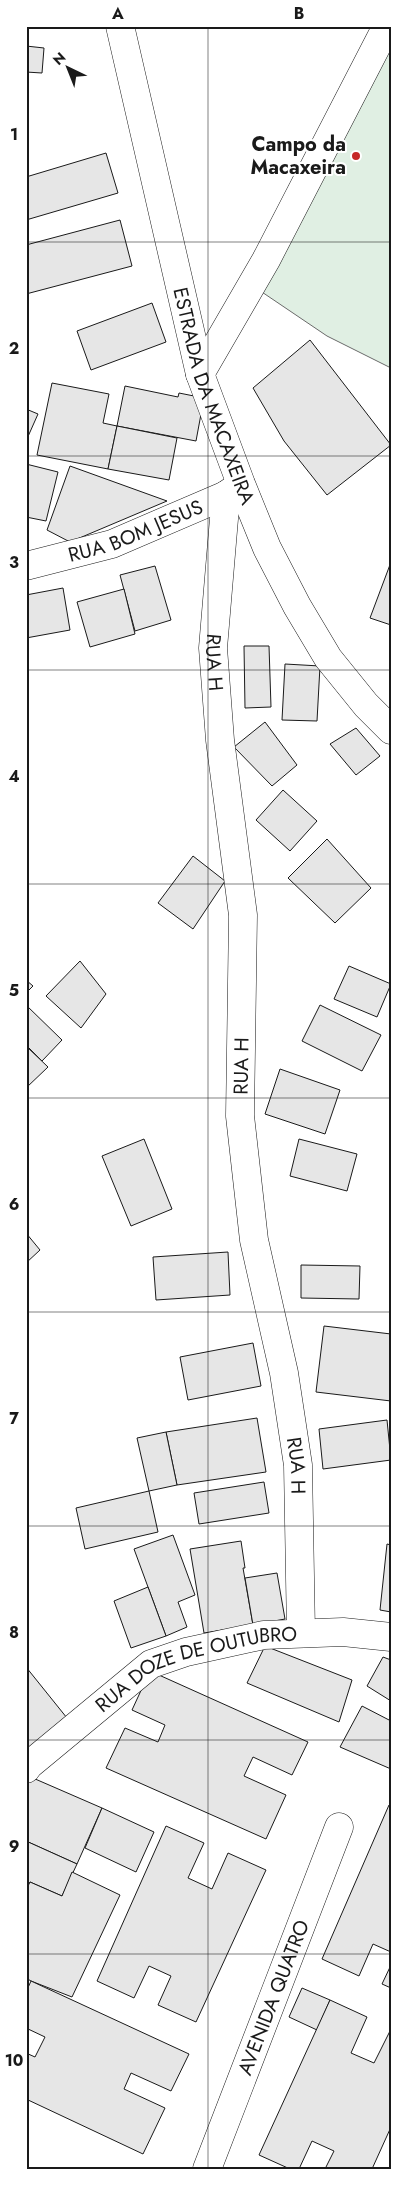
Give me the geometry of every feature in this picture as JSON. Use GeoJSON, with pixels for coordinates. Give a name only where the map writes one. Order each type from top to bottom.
{"type":"FeatureCollection","features":[{"type":"Feature","properties":{"kind":"street","name":"ESTRADA DA MACAXEIRA"},"geometry":{"type":"LineString","coordinates":[[120,26],[200,374],[233,490],[328,658],[366,705],[391,730]]}},
{"type":"Feature","properties":{"kind":"street"},"geometry":{"type":"LineString","coordinates":[[200,374],[266,260],[387,26]]}},
{"type":"Feature","properties":{"kind":"street","name":"RUA BOM JESUS"},"geometry":{"type":"LineString","coordinates":[[26,566],[112,544],[233,490]]}},
{"type":"Feature","properties":{"kind":"street","name":"RUA H"},"geometry":{"type":"LineString","coordinates":[[233,490],[213,648],[220,740],[242,915],[240,1116],[254,1240],[284,1373],[298,1465],[301,1634]]}},
{"type":"Feature","properties":{"kind":"street","name":"RUA DOZE DE OUTUBRO"},"geometry":{"type":"LineString","coordinates":[[26,1769],[151,1664],[221,1643],[264,1635],[343,1632],[391,1637]]}},
{"type":"Feature","properties":{"kind":"street","name":"AVENIDA QUATRO"},"geometry":{"type":"LineString","coordinates":[[207,2169],[339,1828]]}},
{"type":"Feature","properties":{"kind":"green space","name":"Campo da Macaxeira"},"geometry":{"type":"Polygon","coordinates":[[[391,26],[391,368],[327,336],[253,286],[391,26]]]}},
{"type":"Feature","properties":{"kind":"building"},"geometry":{"type":"Polygon","coordinates":[[[26,46],[44,48],[42,73],[26,72],[26,46]]]}},
{"type":"Feature","properties":{"kind":"building"},"geometry":{"type":"Polygon","coordinates":[[[106,153],[118,193],[26,220],[26,177],[106,153]]]}},
{"type":"Feature","properties":{"kind":"building"},"geometry":{"type":"Polygon","coordinates":[[[120,220],[132,266],[26,294],[26,245],[120,220]]]}},
{"type":"Feature","properties":{"kind":"building"},"geometry":{"type":"Polygon","coordinates":[[[152,303],[166,342],[91,370],[77,331],[152,303]]]}},
{"type":"Feature","properties":{"kind":"building"},"geometry":{"type":"Polygon","coordinates":[[[310,340],[391,445],[327,495],[284,441],[253,388],[310,340]]]}},
{"type":"Feature","properties":{"kind":"building"},"geometry":{"type":"Polygon","coordinates":[[[52,383],[109,394],[103,423],[117,426],[108,469],[37,455],[52,383]]]}},
{"type":"Feature","properties":{"kind":"building"},"geometry":{"type":"Polygon","coordinates":[[[125,386],[178,397],[179,393],[204,398],[196,441],[117,426],[125,386]]]}},
{"type":"Feature","properties":{"kind":"building"},"geometry":{"type":"Polygon","coordinates":[[[26,409],[38,414],[26,441],[26,409]]]}},
{"type":"Feature","properties":{"kind":"building"},"geometry":{"type":"Polygon","coordinates":[[[117,426],[177,438],[169,480],[108,469],[117,426]]]}},
{"type":"Feature","properties":{"kind":"building"},"geometry":{"type":"Polygon","coordinates":[[[26,464],[58,472],[46,521],[26,517],[26,464]]]}},
{"type":"Feature","properties":{"kind":"building"},"geometry":{"type":"Polygon","coordinates":[[[70,466],[167,501],[70,542],[47,530],[70,466]]]}},
{"type":"Feature","properties":{"kind":"building"},"geometry":{"type":"Polygon","coordinates":[[[391,562],[391,625],[370,618],[391,562]]]}},
{"type":"Feature","properties":{"kind":"building"},"geometry":{"type":"Polygon","coordinates":[[[155,566],[171,620],[135,631],[120,575],[155,566]]]}},
{"type":"Feature","properties":{"kind":"building"},"geometry":{"type":"Polygon","coordinates":[[[63,588],[70,630],[26,638],[26,595],[63,588]]]}},
{"type":"Feature","properties":{"kind":"building"},"geometry":{"type":"Polygon","coordinates":[[[124,589],[135,634],[90,647],[77,602],[124,589]]]}},
{"type":"Feature","properties":{"kind":"building"},"geometry":{"type":"Polygon","coordinates":[[[244,646],[269,646],[271,707],[245,708],[244,646]]]}},
{"type":"Feature","properties":{"kind":"building"},"geometry":{"type":"Polygon","coordinates":[[[285,664],[320,666],[317,721],[282,720],[285,664]]]}},
{"type":"Feature","properties":{"kind":"building"},"geometry":{"type":"Polygon","coordinates":[[[265,722],[297,765],[272,786],[234,747],[265,722]]]}},
{"type":"Feature","properties":{"kind":"building"},"geometry":{"type":"Polygon","coordinates":[[[356,728],[380,756],[356,775],[330,744],[356,728]]]}},
{"type":"Feature","properties":{"kind":"building"},"geometry":{"type":"Polygon","coordinates":[[[283,790],[317,821],[290,851],[256,820],[283,790]]]}},
{"type":"Feature","properties":{"kind":"building"},"geometry":{"type":"Polygon","coordinates":[[[327,839],[371,888],[335,923],[288,878],[327,839]]]}},
{"type":"Feature","properties":{"kind":"building"},"geometry":{"type":"Polygon","coordinates":[[[193,856],[225,881],[193,929],[158,903],[193,856]]]}},
{"type":"Feature","properties":{"kind":"building"},"geometry":{"type":"Polygon","coordinates":[[[80,961],[106,994],[81,1028],[46,996],[80,961]]]}},
{"type":"Feature","properties":{"kind":"building"},"geometry":{"type":"Polygon","coordinates":[[[349,966],[391,984],[377,1017],[334,999],[349,966]]]}},
{"type":"Feature","properties":{"kind":"building"},"geometry":{"type":"Polygon","coordinates":[[[26,980],[33,986],[26,993],[26,980]]]}},
{"type":"Feature","properties":{"kind":"building"},"geometry":{"type":"Polygon","coordinates":[[[26,1005],[62,1040],[42,1061],[26,1045],[26,1005]]]}},
{"type":"Feature","properties":{"kind":"building"},"geometry":{"type":"Polygon","coordinates":[[[320,1005],[381,1035],[362,1071],[302,1041],[320,1005]]]}},
{"type":"Feature","properties":{"kind":"building"},"geometry":{"type":"Polygon","coordinates":[[[26,1046],[48,1067],[26,1088],[26,1046]]]}},
{"type":"Feature","properties":{"kind":"building"},"geometry":{"type":"Polygon","coordinates":[[[280,1069],[340,1090],[325,1134],[265,1114],[280,1069]]]}},
{"type":"Feature","properties":{"kind":"building"},"geometry":{"type":"Polygon","coordinates":[[[144,1139],[172,1209],[131,1226],[102,1156],[144,1139]]]}},
{"type":"Feature","properties":{"kind":"building"},"geometry":{"type":"Polygon","coordinates":[[[299,1139],[357,1154],[347,1191],[290,1176],[299,1139]]]}},
{"type":"Feature","properties":{"kind":"building"},"geometry":{"type":"Polygon","coordinates":[[[26,1233],[40,1250],[26,1263],[26,1233]]]}},
{"type":"Feature","properties":{"kind":"building"},"geometry":{"type":"Polygon","coordinates":[[[228,1252],[230,1295],[156,1300],[153,1257],[228,1252]]]}},
{"type":"Feature","properties":{"kind":"building"},"geometry":{"type":"Polygon","coordinates":[[[301,1265],[360,1266],[359,1299],[301,1298],[301,1265]]]}},
{"type":"Feature","properties":{"kind":"building"},"geometry":{"type":"Polygon","coordinates":[[[324,1326],[391,1334],[391,1401],[316,1392],[324,1326]]]}},
{"type":"Feature","properties":{"kind":"building"},"geometry":{"type":"Polygon","coordinates":[[[253,1343],[261,1386],[188,1400],[180,1357],[253,1343]]]}},
{"type":"Feature","properties":{"kind":"building"},"geometry":{"type":"Polygon","coordinates":[[[257,1418],[266,1472],[177,1485],[166,1432],[257,1418]]]}},
{"type":"Feature","properties":{"kind":"building"},"geometry":{"type":"Polygon","coordinates":[[[387,1420],[391,1460],[323,1469],[319,1429],[387,1420]]]}},
{"type":"Feature","properties":{"kind":"building"},"geometry":{"type":"Polygon","coordinates":[[[166,1432],[177,1485],[149,1491],[137,1438],[166,1432]]]}},
{"type":"Feature","properties":{"kind":"building"},"geometry":{"type":"Polygon","coordinates":[[[264,1482],[269,1513],[199,1524],[194,1493],[264,1482]]]}},
{"type":"Feature","properties":{"kind":"building"},"geometry":{"type":"Polygon","coordinates":[[[149,1491],[158,1532],[85,1549],[76,1508],[149,1491]]]}},
{"type":"Feature","properties":{"kind":"building"},"geometry":{"type":"Polygon","coordinates":[[[173,1535],[195,1595],[178,1602],[187,1627],[166,1636],[134,1549],[173,1535]]]}},
{"type":"Feature","properties":{"kind":"building"},"geometry":{"type":"Polygon","coordinates":[[[241,1541],[245,1568],[243,1568],[253,1625],[204,1633],[190,1549],[241,1541]]]}},
{"type":"Feature","properties":{"kind":"building"},"geometry":{"type":"Polygon","coordinates":[[[387,1544],[391,1545],[391,1612],[380,1610],[387,1544]]]}},
{"type":"Feature","properties":{"kind":"building"},"geometry":{"type":"Polygon","coordinates":[[[277,1573],[285,1619],[253,1625],[245,1578],[277,1573]]]}},
{"type":"Feature","properties":{"kind":"building"},"geometry":{"type":"Polygon","coordinates":[[[148,1587],[166,1636],[131,1648],[114,1601],[148,1587]]]}},
{"type":"Feature","properties":{"kind":"building"},"geometry":{"type":"Polygon","coordinates":[[[265,1646],[352,1680],[339,1722],[247,1683],[265,1646]]]}},
{"type":"Feature","properties":{"kind":"building"},"geometry":{"type":"Polygon","coordinates":[[[383,1657],[391,1660],[391,1701],[367,1686],[383,1657]]]}},
{"type":"Feature","properties":{"kind":"building"},"geometry":{"type":"Polygon","coordinates":[[[26,1667],[67,1718],[26,1751],[26,1667]]]}},
{"type":"Feature","properties":{"kind":"building"},"geometry":{"type":"Polygon","coordinates":[[[150,1671],[308,1742],[292,1775],[253,1757],[244,1776],[286,1795],[266,1839],[106,1768],[125,1728],[158,1742],[165,1725],[132,1710],[150,1671]]]}},
{"type":"Feature","properties":{"kind":"building"},"geometry":{"type":"Polygon","coordinates":[[[362,1706],[391,1721],[391,1769],[340,1747],[362,1706]]]}},
{"type":"Feature","properties":{"kind":"building"},"geometry":{"type":"Polygon","coordinates":[[[26,1775],[102,1808],[77,1864],[26,1841],[26,1775]]]}},
{"type":"Feature","properties":{"kind":"building"},"geometry":{"type":"Polygon","coordinates":[[[389,1805],[391,1805],[391,1952],[373,1944],[359,1976],[322,1959],[389,1805]]]}},
{"type":"Feature","properties":{"kind":"building"},"geometry":{"type":"Polygon","coordinates":[[[102,1808],[154,1832],[136,1872],[85,1848],[102,1808]]]}},
{"type":"Feature","properties":{"kind":"building"},"geometry":{"type":"Polygon","coordinates":[[[166,1826],[204,1843],[188,1878],[212,1889],[228,1853],[266,1870],[196,2022],[158,2005],[171,1976],[149,1966],[134,1998],[97,1981],[166,1826]]]}},
{"type":"Feature","properties":{"kind":"building"},"geometry":{"type":"Polygon","coordinates":[[[26,1841],[77,1864],[62,1896],[30,1882],[26,1890],[26,1841]]]}},
{"type":"Feature","properties":{"kind":"building"},"geometry":{"type":"Polygon","coordinates":[[[72,1872],[120,1895],[72,1997],[26,1978],[26,1890],[30,1882],[62,1896],[72,1872]]]}},
{"type":"Feature","properties":{"kind":"building"},"geometry":{"type":"Polygon","coordinates":[[[391,1965],[391,1988],[382,1984],[391,1965]]]}},
{"type":"Feature","properties":{"kind":"building"},"geometry":{"type":"Polygon","coordinates":[[[31,1981],[189,2054],[171,2091],[131,2073],[124,2089],[165,2108],[143,2154],[26,2099],[26,2053],[35,2057],[45,2037],[26,2028],[26,1992],[31,1981]]]}},
{"type":"Feature","properties":{"kind":"building"},"geometry":{"type":"Polygon","coordinates":[[[302,1988],[330,2000],[317,2030],[289,2017],[302,1988]]]}},
{"type":"Feature","properties":{"kind":"building"},"geometry":{"type":"Polygon","coordinates":[[[330,2000],[367,2017],[351,2053],[374,2063],[391,2029],[391,2127],[372,2169],[325,2169],[334,2151],[312,2141],[299,2169],[290,2169],[259,2155],[330,2000]]]}},
{"type":"Feature","properties":{"kind":"place","name":"Campo da Macaxeira"},"geometry":{"type":"Point","coordinates":[356,156]}}]}
